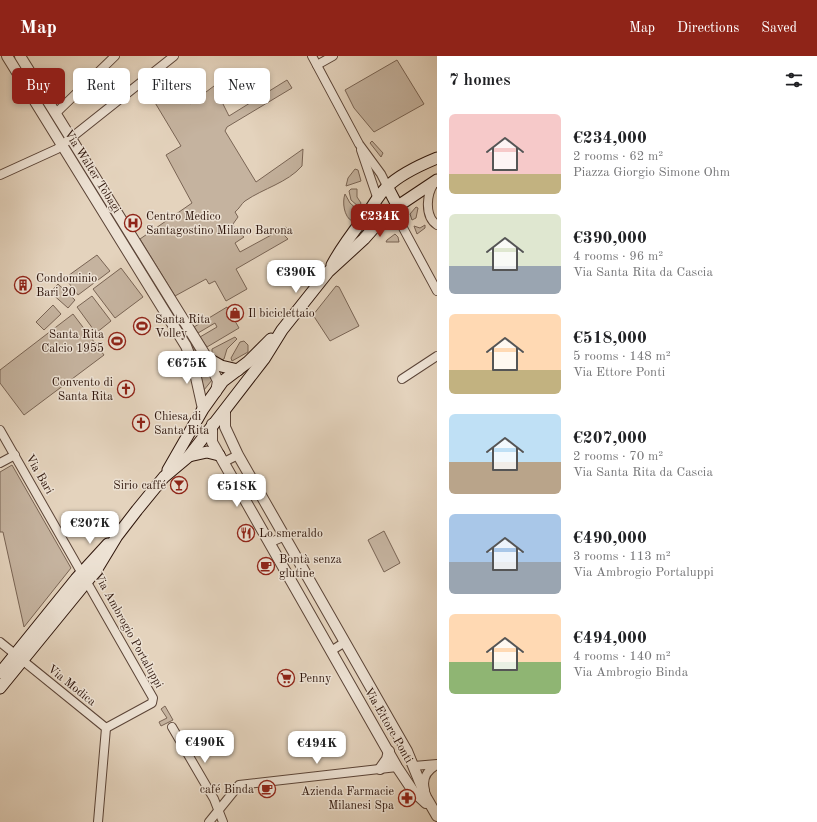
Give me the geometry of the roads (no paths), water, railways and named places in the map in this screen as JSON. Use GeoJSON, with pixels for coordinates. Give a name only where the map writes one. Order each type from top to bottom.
{"type":"FeatureCollection","features":[{"type":"Feature","properties":{"kind":"main road"},"geometry":{"type":"LineString","coordinates":[[164,477],[189,456],[212,424],[225,410],[264,359],[282,330],[328,272],[346,240],[368,213],[377,197],[388,186],[422,164],[437,158]]}},
{"type":"Feature","properties":{"kind":"main road"},"geometry":{"type":"LineString","coordinates":[[328,272],[364,239],[386,214],[436,181]]}},
{"type":"Feature","properties":{"kind":"main road"},"geometry":{"type":"LineString","coordinates":[[388,186],[398,207]]}},
{"type":"Feature","properties":{"kind":"main road"},"geometry":{"type":"LineString","coordinates":[[377,197],[386,214]]}},
{"type":"Feature","properties":{"kind":"main road"},"geometry":{"type":"LineString","coordinates":[[0,688],[20,657],[85,576],[99,552],[117,536],[164,477],[203,409],[224,381],[282,330]]}},
{"type":"Feature","properties":{"kind":"main road"},"geometry":{"type":"LineString","coordinates":[[207,358],[221,366],[238,370]]}},
{"type":"Feature","properties":{"kind":"main road"},"geometry":{"type":"LineString","coordinates":[[216,392],[223,402],[225,410]]}},
{"type":"Feature","properties":{"kind":"main road"},"geometry":{"type":"LineString","coordinates":[[203,409],[212,424]]}},
{"type":"Feature","properties":{"kind":"main road"},"geometry":{"type":"LineString","coordinates":[[189,456],[207,452],[222,458]]}},
{"type":"Feature","properties":{"kind":"main road"},"geometry":{"type":"LineString","coordinates":[[0,673],[20,657]]}},
{"type":"Feature","properties":{"kind":"street","name":"Via Walter Tobagi"},"geometry":{"type":"LineString","coordinates":[[7,56],[186,346],[194,364],[203,409]]}},
{"type":"Feature","properties":{"kind":"street","name":"Via Walter Tobagi"},"geometry":{"type":"LineString","coordinates":[[20,56],[207,358],[218,382],[216,392]]}},
{"type":"Feature","properties":{"kind":"street"},"geometry":{"type":"LineString","coordinates":[[56,113],[114,56]]}},
{"type":"Feature","properties":{"kind":"street"},"geometry":{"type":"LineString","coordinates":[[0,175],[50,153],[62,145],[174,56]]}},
{"type":"Feature","properties":{"kind":"street"},"geometry":{"type":"LineString","coordinates":[[312,56],[359,144],[388,186]]}},
{"type":"Feature","properties":{"kind":"street"},"geometry":{"type":"LineString","coordinates":[[317,65],[333,56]]}},
{"type":"Feature","properties":{"kind":"street"},"geometry":{"type":"LineString","coordinates":[[359,144],[377,197]]}},
{"type":"Feature","properties":{"kind":"street"},"geometry":{"type":"LineString","coordinates":[[422,164],[437,152]]}},
{"type":"Feature","properties":{"kind":"street"},"geometry":{"type":"LineString","coordinates":[[436,181],[428,207],[430,218],[436,225]]}},
{"type":"Feature","properties":{"kind":"street"},"geometry":{"type":"LineString","coordinates":[[398,207],[402,226],[437,291]]}},
{"type":"Feature","properties":{"kind":"street"},"geometry":{"type":"LineString","coordinates":[[386,214],[402,226]]}},
{"type":"Feature","properties":{"kind":"street"},"geometry":{"type":"LineString","coordinates":[[402,379],[437,356]]}},
{"type":"Feature","properties":{"kind":"street","name":"Via Ettore Ponti"},"geometry":{"type":"LineString","coordinates":[[225,410],[225,428],[238,455],[407,751],[426,797],[437,816]]}},
{"type":"Feature","properties":{"kind":"street","name":"Via Ettore Ponti"},"geometry":{"type":"LineString","coordinates":[[212,424],[212,442],[397,767],[413,791],[432,807]]}},
{"type":"Feature","properties":{"kind":"street","name":"Via Bari"},"geometry":{"type":"LineString","coordinates":[[0,430],[85,576]]}},
{"type":"Feature","properties":{"kind":"street"},"geometry":{"type":"LineString","coordinates":[[0,463],[15,455]]}},
{"type":"Feature","properties":{"kind":"street"},"geometry":{"type":"LineString","coordinates":[[222,458],[238,455]]}},
{"type":"Feature","properties":{"kind":"street"},"geometry":{"type":"LineString","coordinates":[[269,543],[285,536]]}},
{"type":"Feature","properties":{"kind":"street","name":"Via Ambrogio Portaluppi"},"geometry":{"type":"LineString","coordinates":[[85,576],[154,701],[106,728]]}},
{"type":"Feature","properties":{"kind":"street","name":"Via Modica"},"geometry":{"type":"LineString","coordinates":[[0,642],[106,728]]}},
{"type":"Feature","properties":{"kind":"street"},"geometry":{"type":"LineString","coordinates":[[331,651],[345,642]]}},
{"type":"Feature","properties":{"kind":"street"},"geometry":{"type":"LineString","coordinates":[[172,727],[219,811],[223,822]]}},
{"type":"Feature","properties":{"kind":"street"},"geometry":{"type":"LineString","coordinates":[[98,822],[106,728]]}},
{"type":"Feature","properties":{"kind":"street"},"geometry":{"type":"LineString","coordinates":[[380,769],[387,759],[389,751]]}},
{"type":"Feature","properties":{"kind":"street"},"geometry":{"type":"LineString","coordinates":[[209,822],[239,785],[397,767],[437,764]]}},
{"type":"Feature","properties":{"kind":"street"},"geometry":{"type":"LineString","coordinates":[[426,797],[424,780],[430,770],[437,764]]}},
{"type":"Feature","properties":{"kind":"place","name":"Centro Medico Santagostino Milano Barona"},"geometry":{"type":"Point","coordinates":[133,223]}},
{"type":"Feature","properties":{"kind":"place","name":"Condominio Bari 20"},"geometry":{"type":"Point","coordinates":[23,285]}},
{"type":"Feature","properties":{"kind":"place","name":"Il biciclettaio"},"geometry":{"type":"Point","coordinates":[235,313]}},
{"type":"Feature","properties":{"kind":"place","name":"Santa Rita Volley"},"geometry":{"type":"Point","coordinates":[142,326]}},
{"type":"Feature","properties":{"kind":"place","name":"Santa Rita Calcio 1955"},"geometry":{"type":"Point","coordinates":[117,341]}},
{"type":"Feature","properties":{"kind":"place","name":"Convento di Santa Rita"},"geometry":{"type":"Point","coordinates":[126,389]}},
{"type":"Feature","properties":{"kind":"place","name":"Chiesa di Santa Rita"},"geometry":{"type":"Point","coordinates":[141,423]}},
{"type":"Feature","properties":{"kind":"place","name":"Sirio caffé"},"geometry":{"type":"Point","coordinates":[179,485]}},
{"type":"Feature","properties":{"kind":"place","name":"Lo smeraldo"},"geometry":{"type":"Point","coordinates":[246,533]}},
{"type":"Feature","properties":{"kind":"place","name":"Bontà senza glutine"},"geometry":{"type":"Point","coordinates":[266,566]}},
{"type":"Feature","properties":{"kind":"place","name":"Penny"},"geometry":{"type":"Point","coordinates":[286,678]}},
{"type":"Feature","properties":{"kind":"place","name":"café Binda"},"geometry":{"type":"Point","coordinates":[267,789]}},
{"type":"Feature","properties":{"kind":"place","name":"Azienda Farmacie Milanesi Spa"},"geometry":{"type":"Point","coordinates":[407,798]}}]}
